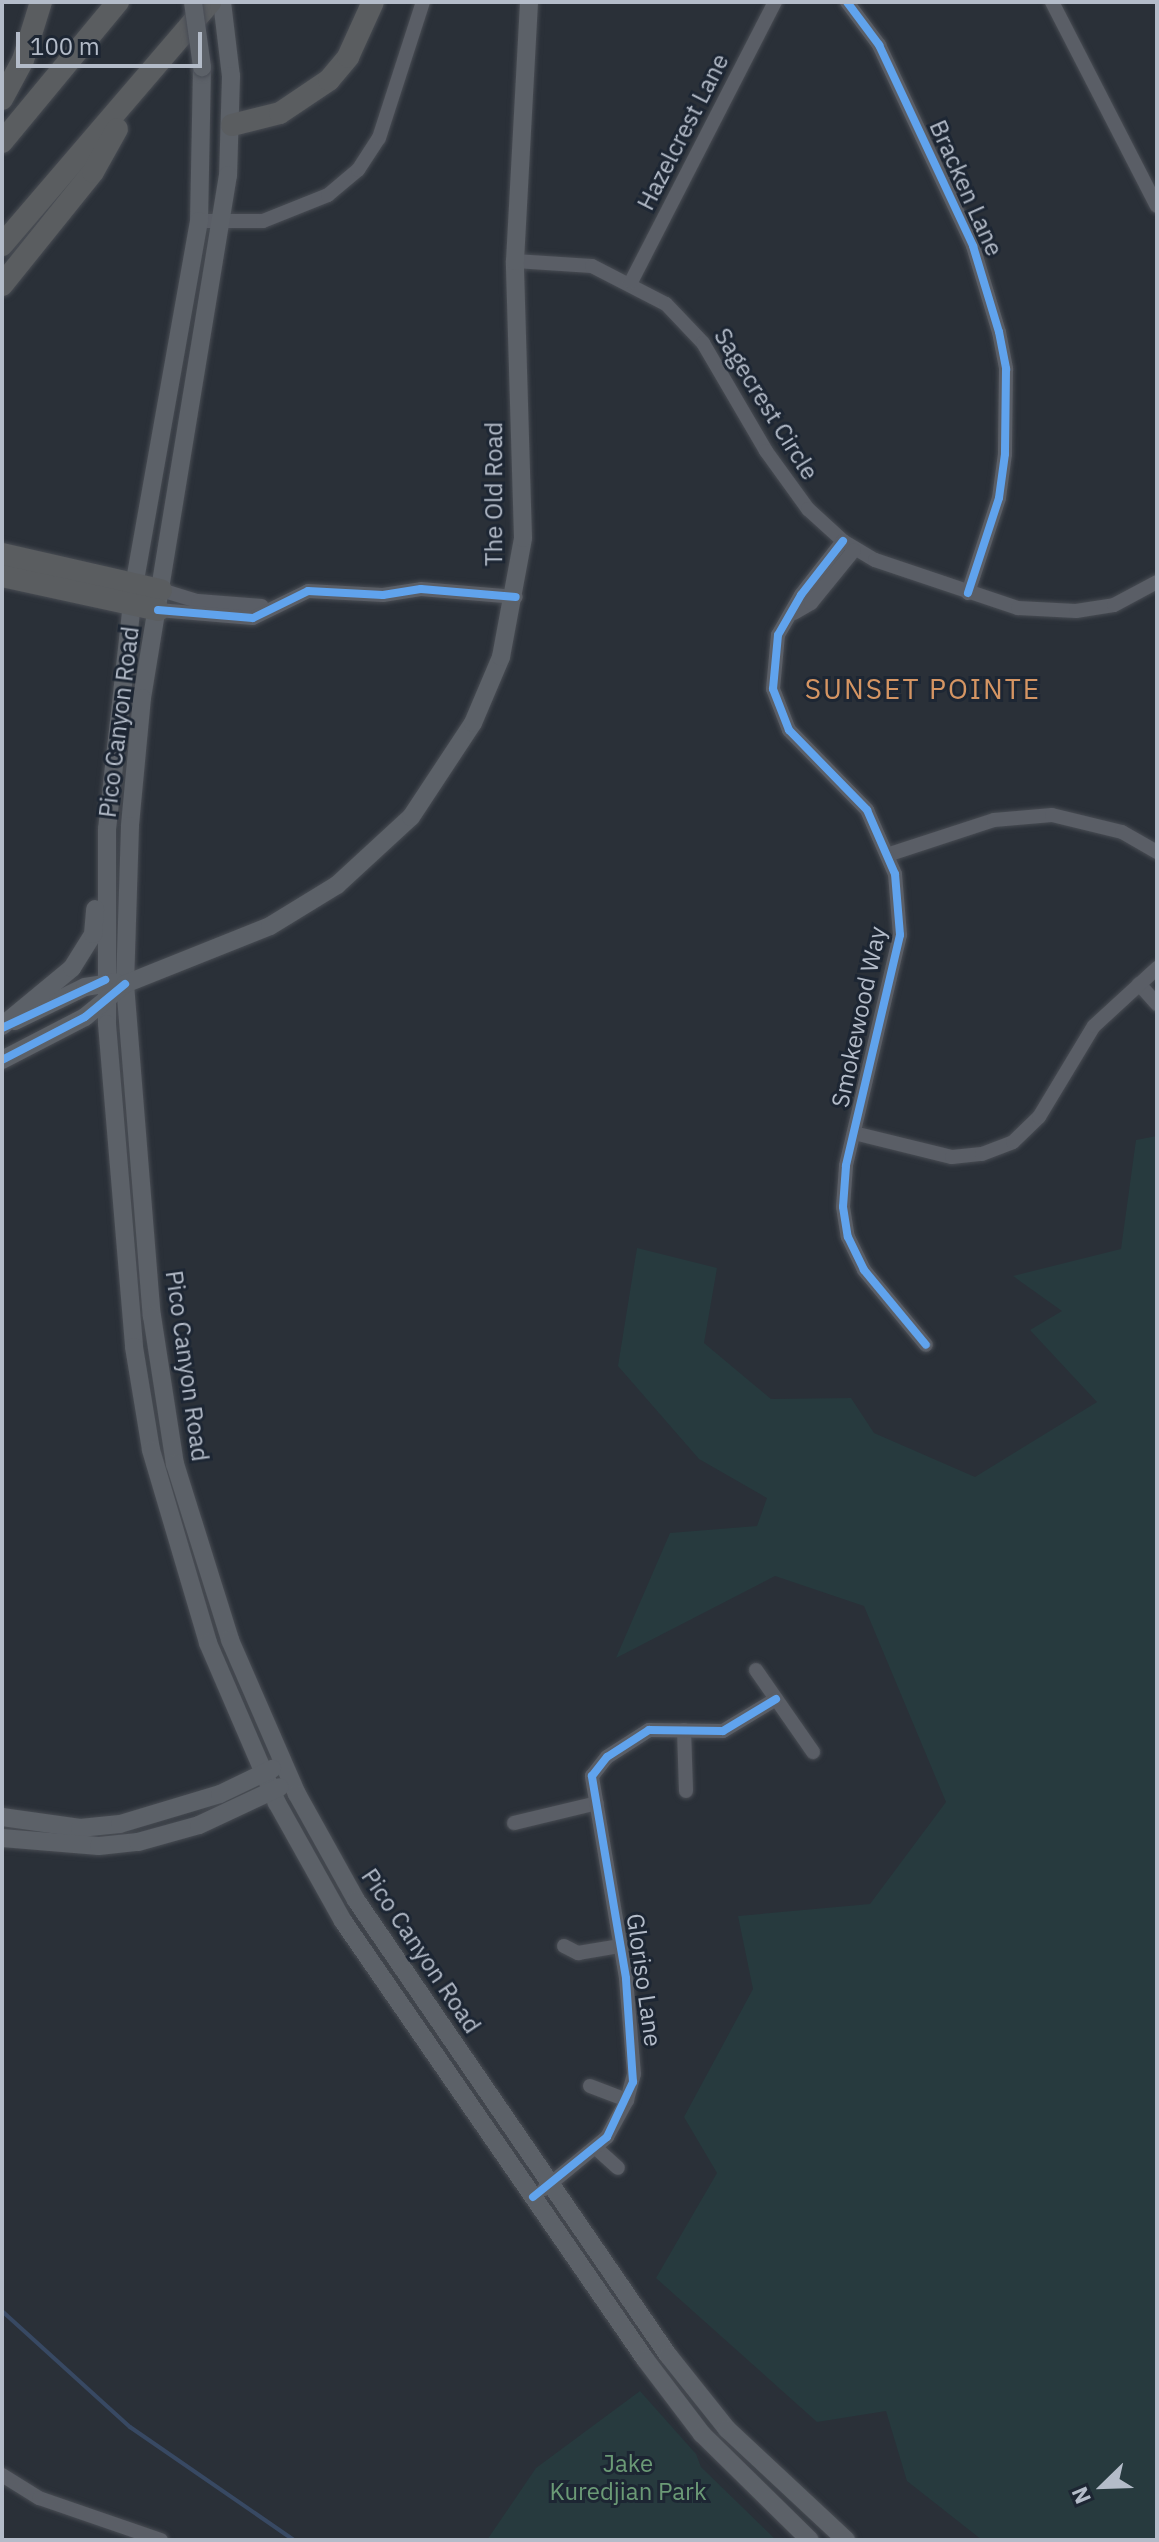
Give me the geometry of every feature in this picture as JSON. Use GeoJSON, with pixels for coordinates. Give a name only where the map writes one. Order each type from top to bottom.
{"type":"FeatureCollection","features":[{"type":"Feature","properties":{"kind":"highway"},"geometry":{"type":"LineString","coordinates":[[2,99],[23,60],[41,2]]}},
{"type":"Feature","properties":{"kind":"highway"},"geometry":{"type":"LineString","coordinates":[[2,142],[118,2]]}},
{"type":"Feature","properties":{"kind":"highway"},"geometry":{"type":"LineString","coordinates":[[2,245],[137,92],[210,2]]}},
{"type":"Feature","properties":{"kind":"highway"},"geometry":{"type":"LineString","coordinates":[[232,125],[280,113],[329,80],[348,57],[373,2]]}},
{"type":"Feature","properties":{"kind":"highway"},"geometry":{"type":"LineString","coordinates":[[2,285],[93,172],[137,92]]}},
{"type":"Feature","properties":{"kind":"highway"},"geometry":{"type":"LineString","coordinates":[[2,554],[133,596]]}},
{"type":"Feature","properties":{"kind":"highway"},"geometry":{"type":"LineString","coordinates":[[2,576],[159,600]]}},
{"type":"Feature","properties":{"kind":"main road","name":"Pico Canyon Road"},"geometry":{"type":"LineString","coordinates":[[193,2],[202,67],[199,221],[133,596],[107,829],[105,1001],[125,1259],[151,1450],[208,1643],[263,1774],[343,1921],[694,2424],[810,2540]]}},
{"type":"Feature","properties":{"kind":"main road","name":"Pico Canyon Road"},"geometry":{"type":"LineString","coordinates":[[222,2],[232,125],[222,224],[159,600],[133,788],[125,984],[152,1316],[175,1464],[220,1617],[291,1781],[356,1900],[549,2185],[727,2429],[846,2540]]}},
{"type":"Feature","properties":{"kind":"main road","name":"The Old Road"},"geometry":{"type":"LineString","coordinates":[[2,1060],[85,1017],[125,984],[284,919],[337,885],[392,838],[429,795],[473,723],[501,657],[516,597],[523,525],[515,261],[529,2]]}},
{"type":"Feature","properties":{"kind":"main road"},"geometry":{"type":"LineString","coordinates":[[2,1027],[72,968],[88,946],[97,849],[107,829]]}},
{"type":"Feature","properties":{"kind":"main road"},"geometry":{"type":"LineString","coordinates":[[2,1027],[105,980],[125,984]]}},
{"type":"Feature","properties":{"kind":"main road"},"geometry":{"type":"LineString","coordinates":[[2,1817],[80,1828],[120,1824],[220,1794],[284,1763]]}},
{"type":"Feature","properties":{"kind":"main road"},"geometry":{"type":"LineString","coordinates":[[2,1838],[99,1846],[138,1842],[199,1825],[291,1781]]}},
{"type":"Feature","properties":{"kind":"street"},"geometry":{"type":"LineString","coordinates":[[199,221],[255,223],[311,204],[358,170],[379,138],[423,2]]}},
{"type":"Feature","properties":{"kind":"street","name":"Hazelcrest Lane"},"geometry":{"type":"LineString","coordinates":[[631,282],[775,2]]}},
{"type":"Feature","properties":{"kind":"street","name":"Bracken Lane"},"geometry":{"type":"LineString","coordinates":[[847,2],[879,45],[966,232],[999,332],[1006,369],[1005,454],[999,498],[968,593]]}},
{"type":"Feature","properties":{"kind":"street"},"geometry":{"type":"LineString","coordinates":[[1052,2],[1157,206]]}},
{"type":"Feature","properties":{"kind":"street","name":"Sagecrest Circle"},"geometry":{"type":"LineString","coordinates":[[515,261],[592,266],[631,282],[686,321],[785,481],[848,545],[968,593],[1018,608],[1076,611],[1114,605],[1157,582]]}},
{"type":"Feature","properties":{"kind":"street","name":"Smokewood Way"},"geometry":{"type":"LineString","coordinates":[[848,545],[811,603],[794,613],[778,635],[773,656],[773,689],[783,720],[851,790],[890,854],[900,935],[843,1190],[848,1237],[864,1270],[926,1345]]}},
{"type":"Feature","properties":{"kind":"street"},"geometry":{"type":"LineString","coordinates":[[159,600],[249,608],[282,602],[308,591],[383,595],[421,589],[516,597]]}},
{"type":"Feature","properties":{"kind":"street"},"geometry":{"type":"LineString","coordinates":[[890,854],[994,820],[1052,815],[1122,832],[1157,852]]}},
{"type":"Feature","properties":{"kind":"street"},"geometry":{"type":"LineString","coordinates":[[854,1133],[952,1157],[1013,1142],[1039,1117],[1094,1026],[1157,968]]}},
{"type":"Feature","properties":{"kind":"street"},"geometry":{"type":"LineString","coordinates":[[1139,984],[1157,1004]]}},
{"type":"Feature","properties":{"kind":"street"},"geometry":{"type":"LineString","coordinates":[[756,1670],[813,1752]]}},
{"type":"Feature","properties":{"kind":"street"},"geometry":{"type":"LineString","coordinates":[[686,1791],[684,1730],[723,1731],[776,1699]]}},
{"type":"Feature","properties":{"kind":"street","name":"Gloriso Lane"},"geometry":{"type":"LineString","coordinates":[[533,2197],[597,2149],[627,2100],[635,2064],[620,1946],[592,1776],[607,1757],[642,1733],[684,1730]]}},
{"type":"Feature","properties":{"kind":"street"},"geometry":{"type":"LineString","coordinates":[[514,1823],[597,1803]]}},
{"type":"Feature","properties":{"kind":"street"},"geometry":{"type":"LineString","coordinates":[[564,1946],[578,1953],[620,1946]]}},
{"type":"Feature","properties":{"kind":"street"},"geometry":{"type":"LineString","coordinates":[[590,2086],[627,2100]]}},
{"type":"Feature","properties":{"kind":"street"},"geometry":{"type":"LineString","coordinates":[[597,2149],[618,2168]]}},
{"type":"Feature","properties":{"kind":"street"},"geometry":{"type":"LineString","coordinates":[[2,2475],[39,2498],[161,2540]]}},
{"type":"Feature","properties":{"kind":"green space"},"geometry":{"type":"Polygon","coordinates":[[[1157,1136],[1157,2540],[982,2540],[907,2481],[886,2411],[817,2422],[656,2278],[717,2173],[684,2117],[753,1989],[738,1916],[870,1904],[946,1802],[864,1606],[775,1576],[616,1658],[670,1533],[757,1526],[767,1498],[699,1459],[618,1366],[637,1248],[717,1268],[704,1343],[771,1399],[851,1398],[874,1433],[975,1477],[1097,1402],[1030,1330],[1062,1311],[1013,1276],[1121,1249],[1136,1140],[1157,1136]]]}},
{"type":"Feature","properties":{"kind":"green space","name":"Jake Kuredjian Park"},"geometry":{"type":"Polygon","coordinates":[[[640,2391],[696,2454],[701,2467],[776,2540],[487,2540],[536,2468],[640,2391]]]}},
{"type":"Feature","properties":{"kind":"waterway"},"geometry":{"type":"LineString","coordinates":[[2,2311],[130,2427],[294,2540]]}},
{"type":"Feature","properties":{"kind":"cycle path"},"geometry":{"type":"LineString","coordinates":[[847,2],[879,45],[973,246],[999,332],[1006,369],[1005,454],[999,498],[968,593]]}},
{"type":"Feature","properties":{"kind":"cycle path"},"geometry":{"type":"LineString","coordinates":[[843,541],[801,595],[778,635],[773,689],[789,730],[867,810],[895,874],[900,935],[846,1166],[843,1207],[848,1237],[864,1270],[926,1345]]}},
{"type":"Feature","properties":{"kind":"cycle path"},"geometry":{"type":"LineString","coordinates":[[158,610],[253,618],[308,591],[383,595],[421,589],[516,597]]}},
{"type":"Feature","properties":{"kind":"cycle path"},"geometry":{"type":"LineString","coordinates":[[2,1028],[105,980]]}},
{"type":"Feature","properties":{"kind":"cycle path"},"geometry":{"type":"LineString","coordinates":[[2,1060],[85,1017],[125,984]]}},
{"type":"Feature","properties":{"kind":"cycle path"},"geometry":{"type":"LineString","coordinates":[[533,2197],[607,2137],[633,2082],[626,1978],[592,1776],[607,1757],[649,1730],[723,1731],[776,1699]]}},
{"type":"Feature","properties":{"kind":"district","name":"SUNSET POINTE"},"geometry":{"type":"Point","coordinates":[923,689]}}]}
